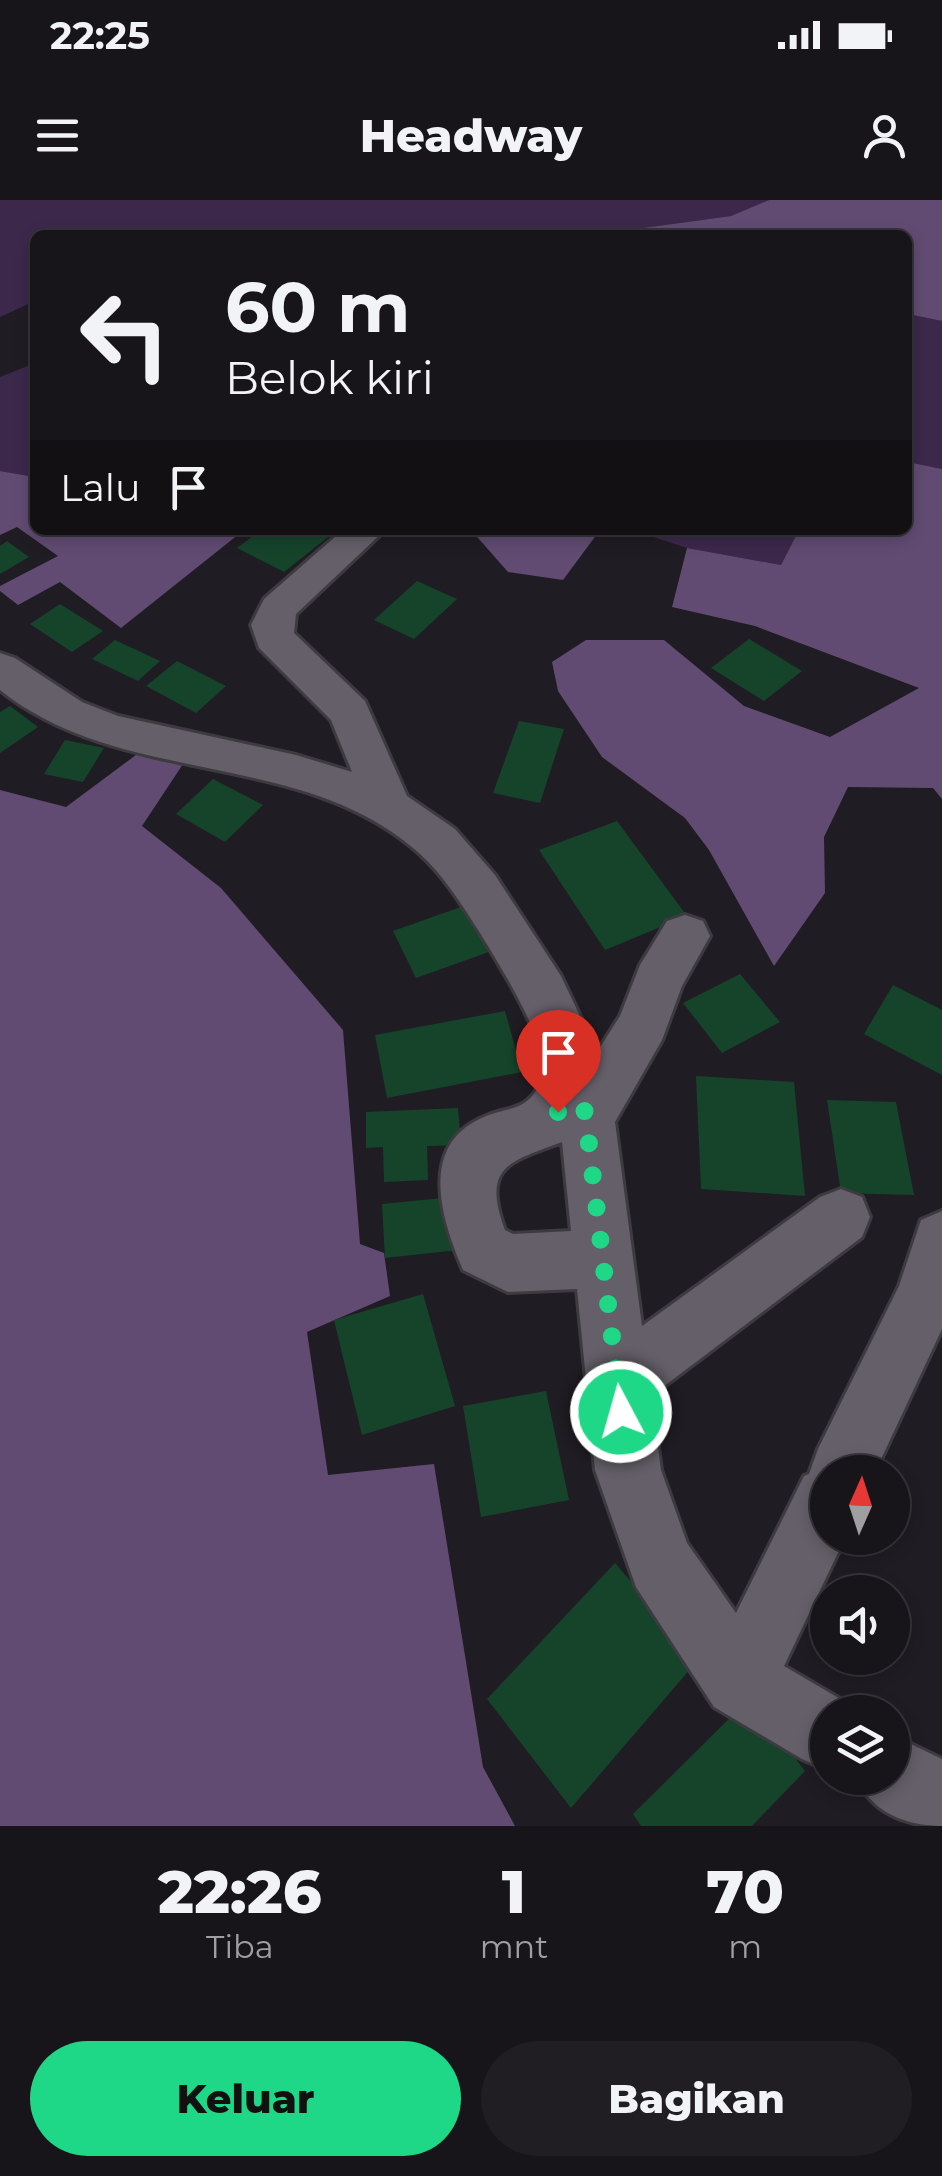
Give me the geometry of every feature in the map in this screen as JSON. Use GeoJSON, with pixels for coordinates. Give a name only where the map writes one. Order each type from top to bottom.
{"type":"FeatureCollection","features":[{"type":"Feature","properties":{"kind":"street"},"geometry":{"type":"LineString","coordinates":[[360,535],[278,608],[272,625],[274,638],[350,712],[388,806]]}},
{"type":"Feature","properties":{"kind":"street"},"geometry":{"type":"LineString","coordinates":[[0,668],[31,693],[110,731],[165,748],[300,773],[388,806],[440,844],[479,891],[559,1019],[581,1092],[628,1470],[660,1564],[740,1682],[810,1723]]}},
{"type":"Feature","properties":{"kind":"street"},"geometry":{"type":"LineString","coordinates":[[604,1259],[508,1263],[484,1250],[474,1228],[468,1198],[476,1156],[491,1142],[544,1123],[581,1092],[643,1024],[658,980],[685,936]]}},
{"type":"Feature","properties":{"kind":"street"},"geometry":{"type":"LineString","coordinates":[[617,1383],[841,1217]]}},
{"type":"Feature","properties":{"kind":"street"},"geometry":{"type":"LineString","coordinates":[[849,1455],[937,1274]]}},
{"type":"Feature","properties":{"kind":"street"},"geometry":{"type":"LineString","coordinates":[[740,1682],[810,1537]]}},
{"type":"Feature","properties":{"kind":"street"},"geometry":{"type":"LineString","coordinates":[[910,1782],[942,1801]]}},
{"type":"Feature","properties":{"kind":"shaded area"},"geometry":{"type":"Polygon","coordinates":[[[0,200],[769,200],[731,216],[641,230],[30,230],[30,303],[0,317],[0,200]]]}},
{"type":"Feature","properties":{"kind":"shaded area"},"geometry":{"type":"Polygon","coordinates":[[[769,200],[942,200],[942,321],[912,315],[912,230],[641,230],[731,216],[769,200]]]}},
{"type":"Feature","properties":{"kind":"shaded area"},"geometry":{"type":"Polygon","coordinates":[[[912,315],[942,321],[942,469],[912,463],[912,315]]]}},
{"type":"Feature","properties":{"kind":"shaded area"},"geometry":{"type":"Polygon","coordinates":[[[30,365],[30,476],[0,471],[0,377],[30,365]]]}},
{"type":"Feature","properties":{"kind":"shaded area"},"geometry":{"type":"Polygon","coordinates":[[[912,463],[942,469],[942,799],[933,788],[848,787],[824,837],[825,893],[774,966],[709,850],[685,818],[602,757],[558,691],[552,662],[586,640],[664,640],[744,706],[830,737],[919,688],[755,626],[672,607],[687,548],[781,565],[796,535],[912,535],[912,463]]]}},
{"type":"Feature","properties":{"kind":"shaded area"},"geometry":{"type":"Polygon","coordinates":[[[0,471],[30,476],[30,535],[238,535],[121,628],[60,582],[18,605],[0,591],[0,586],[58,556],[17,527],[0,535],[0,471]]]}},
{"type":"Feature","properties":{"kind":"shaded area"},"geometry":{"type":"Polygon","coordinates":[[[475,535],[596,535],[563,580],[508,572],[475,535]]]}},
{"type":"Feature","properties":{"kind":"shaded area"},"geometry":{"type":"Polygon","coordinates":[[[647,535],[796,535],[781,565],[687,548],[647,535]]]}},
{"type":"Feature","properties":{"kind":"shaded area"},"geometry":{"type":"Polygon","coordinates":[[[144,749],[189,755],[142,826],[221,888],[343,1030],[360,1244],[384,1253],[390,1296],[307,1332],[328,1475],[434,1464],[483,1767],[515,1826],[0,1826],[0,790],[66,807],[144,749]]]}},
{"type":"Feature","properties":{"kind":"building"},"geometry":{"type":"Polygon","coordinates":[[[254,535],[331,535],[284,572],[237,548],[254,535]]]}},
{"type":"Feature","properties":{"kind":"building"},"geometry":{"type":"Polygon","coordinates":[[[7,541],[29,557],[0,574],[0,546],[7,541]]]}},
{"type":"Feature","properties":{"kind":"building"},"geometry":{"type":"Polygon","coordinates":[[[417,581],[457,599],[414,639],[374,620],[417,581]]]}},
{"type":"Feature","properties":{"kind":"building"},"geometry":{"type":"Polygon","coordinates":[[[60,604],[103,631],[72,652],[30,624],[60,604]]]}},
{"type":"Feature","properties":{"kind":"building"},"geometry":{"type":"Polygon","coordinates":[[[749,639],[802,671],[764,701],[711,668],[749,639]]]}},
{"type":"Feature","properties":{"kind":"building"},"geometry":{"type":"Polygon","coordinates":[[[115,640],[160,661],[138,681],[92,659],[115,640]]]}},
{"type":"Feature","properties":{"kind":"building"},"geometry":{"type":"Polygon","coordinates":[[[177,661],[226,686],[196,713],[146,686],[177,661]]]}},
{"type":"Feature","properties":{"kind":"building"},"geometry":{"type":"Polygon","coordinates":[[[10,706],[38,727],[0,753],[0,712],[10,706]]]}},
{"type":"Feature","properties":{"kind":"building"},"geometry":{"type":"Polygon","coordinates":[[[519,721],[564,729],[540,803],[493,793],[519,721]]]}},
{"type":"Feature","properties":{"kind":"building"},"geometry":{"type":"Polygon","coordinates":[[[65,740],[104,748],[83,782],[44,774],[65,740]]]}},
{"type":"Feature","properties":{"kind":"building"},"geometry":{"type":"Polygon","coordinates":[[[213,779],[263,805],[225,842],[176,814],[213,779]]]}},
{"type":"Feature","properties":{"kind":"building"},"geometry":{"type":"Polygon","coordinates":[[[617,821],[687,916],[605,950],[539,850],[617,821]]]}},
{"type":"Feature","properties":{"kind":"building"},"geometry":{"type":"Polygon","coordinates":[[[475,902],[500,948],[416,978],[393,931],[475,902]]]}},
{"type":"Feature","properties":{"kind":"building"},"geometry":{"type":"Polygon","coordinates":[[[740,974],[780,1022],[722,1053],[683,1003],[740,974]]]}},
{"type":"Feature","properties":{"kind":"building"},"geometry":{"type":"Polygon","coordinates":[[[893,985],[942,1010],[942,1075],[864,1034],[893,985]]]}},
{"type":"Feature","properties":{"kind":"building"},"geometry":{"type":"Polygon","coordinates":[[[505,1011],[522,1072],[387,1098],[375,1035],[505,1011]]]}},
{"type":"Feature","properties":{"kind":"building"},"geometry":{"type":"Polygon","coordinates":[[[696,1076],[794,1082],[805,1196],[701,1189],[696,1076]]]}},
{"type":"Feature","properties":{"kind":"building"},"geometry":{"type":"Polygon","coordinates":[[[827,1100],[896,1102],[914,1195],[841,1193],[827,1100]]]}},
{"type":"Feature","properties":{"kind":"building"},"geometry":{"type":"Polygon","coordinates":[[[458,1108],[461,1145],[427,1146],[428,1180],[384,1182],[383,1147],[366,1148],[366,1112],[458,1108]]]}},
{"type":"Feature","properties":{"kind":"building"},"geometry":{"type":"Polygon","coordinates":[[[453,1197],[458,1250],[385,1258],[382,1204],[453,1197]]]}},
{"type":"Feature","properties":{"kind":"building"},"geometry":{"type":"Polygon","coordinates":[[[423,1294],[455,1406],[362,1435],[334,1320],[423,1294]]]}},
{"type":"Feature","properties":{"kind":"building"},"geometry":{"type":"Polygon","coordinates":[[[546,1391],[569,1500],[481,1517],[463,1406],[546,1391]]]}},
{"type":"Feature","properties":{"kind":"building"},"geometry":{"type":"Polygon","coordinates":[[[615,1563],[698,1660],[571,1808],[487,1699],[615,1563]]]}},
{"type":"Feature","properties":{"kind":"building"},"geometry":{"type":"Polygon","coordinates":[[[750,1698],[805,1771],[752,1826],[641,1826],[633,1814],[750,1698]]]}},
{"type":"Feature","properties":{"kind":"route"},"geometry":{"type":"LineString","coordinates":[[558,1112],[576,1065],[621,1412]]}}]}
